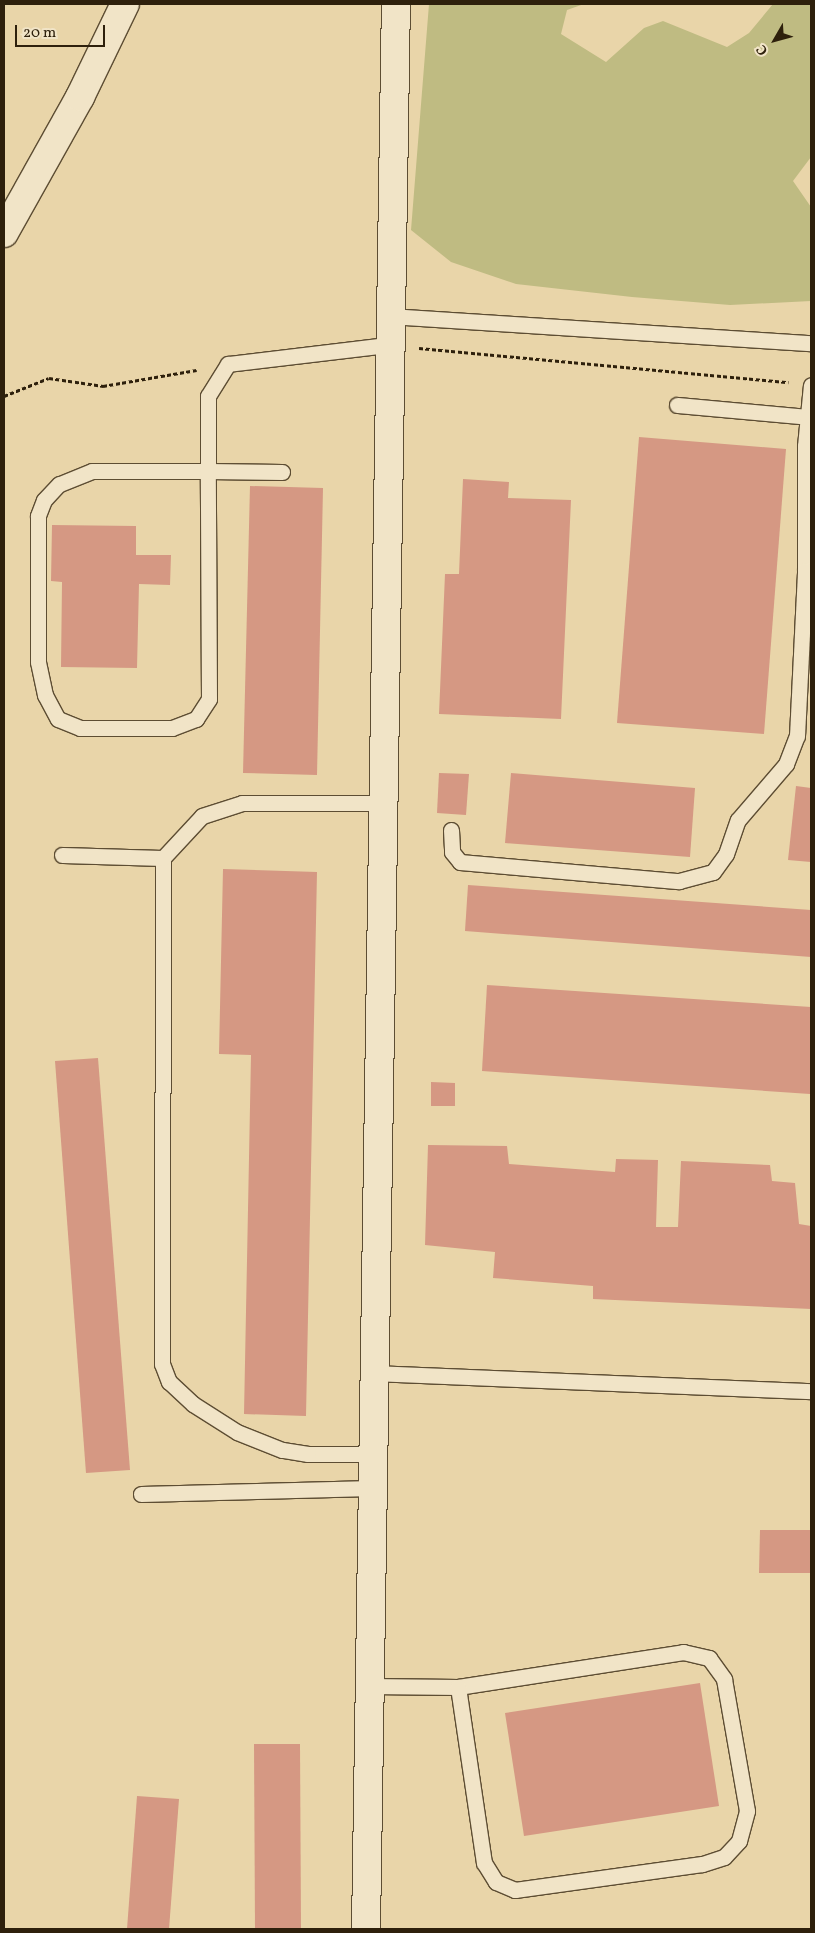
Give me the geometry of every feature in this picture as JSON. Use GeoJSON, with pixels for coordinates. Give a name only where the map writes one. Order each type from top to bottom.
{"type":"FeatureCollection","features":[{"type":"Feature","properties":{"kind":"street"},"geometry":{"type":"LineString","coordinates":[[4,233],[80,97],[125,4]]}},
{"type":"Feature","properties":{"kind":"street"},"geometry":{"type":"LineString","coordinates":[[366,1929],[388,345],[396,4]]}},
{"type":"Feature","properties":{"kind":"lane"},"geometry":{"type":"LineString","coordinates":[[389,316],[811,343]]}},
{"type":"Feature","properties":{"kind":"lane"},"geometry":{"type":"LineString","coordinates":[[282,472],[208,471],[92,471],[59,484],[44,500],[38,516],[38,662],[45,695],[58,719],[80,728],[172,728],[196,719],[209,699],[208,471],[208,396],[228,364],[388,345]]}},
{"type":"Feature","properties":{"kind":"lane"},"geometry":{"type":"LineString","coordinates":[[451,830],[452,852],[460,862],[679,881],[713,872],[726,854],[738,820],[786,764],[797,736],[808,574],[808,417],[811,385]]}},
{"type":"Feature","properties":{"kind":"lane"},"geometry":{"type":"LineString","coordinates":[[677,405],[808,417]]}},
{"type":"Feature","properties":{"kind":"lane"},"geometry":{"type":"LineString","coordinates":[[373,1454],[308,1454],[282,1450],[238,1432],[193,1404],[169,1382],[162,1364],[163,858],[202,816],[242,803],[382,803]]}},
{"type":"Feature","properties":{"kind":"lane"},"geometry":{"type":"LineString","coordinates":[[62,856],[163,858]]}},
{"type":"Feature","properties":{"kind":"lane"},"geometry":{"type":"LineString","coordinates":[[374,1373],[811,1391]]}},
{"type":"Feature","properties":{"kind":"lane"},"geometry":{"type":"LineString","coordinates":[[141,1494],[372,1488]]}},
{"type":"Feature","properties":{"kind":"lane"},"geometry":{"type":"LineString","coordinates":[[369,1686],[458,1687],[684,1652],[709,1658],[724,1679],[747,1811],[739,1841],[724,1857],[702,1864],[515,1890],[496,1882],[484,1862],[458,1687]]}},
{"type":"Feature","properties":{"kind":"path"},"geometry":{"type":"LineString","coordinates":[[388,345],[792,382]]}},
{"type":"Feature","properties":{"kind":"path"},"geometry":{"type":"LineString","coordinates":[[4,396],[49,378],[103,386],[228,364]]}},
{"type":"Feature","properties":{"kind":"shaded area"},"geometry":{"type":"Polygon","coordinates":[[[429,4],[584,4],[567,10],[561,34],[606,62],[644,28],[663,21],[727,47],[749,33],[773,4],[811,4],[811,157],[793,181],[811,207],[811,301],[730,305],[632,297],[516,284],[451,262],[411,230],[429,4]]]}},
{"type":"Feature","properties":{"kind":"building"},"geometry":{"type":"Polygon","coordinates":[[[639,437],[786,449],[764,734],[617,723],[639,437]]]}},
{"type":"Feature","properties":{"kind":"building"},"geometry":{"type":"Polygon","coordinates":[[[463,479],[509,482],[508,498],[571,500],[561,719],[439,714],[445,574],[459,574],[463,479]]]}},
{"type":"Feature","properties":{"kind":"building"},"geometry":{"type":"Polygon","coordinates":[[[250,486],[323,488],[317,775],[243,773],[250,486]]]}},
{"type":"Feature","properties":{"kind":"building"},"geometry":{"type":"Polygon","coordinates":[[[52,525],[136,526],[136,555],[171,555],[170,585],[139,584],[137,668],[61,667],[62,582],[51,581],[52,525]]]}},
{"type":"Feature","properties":{"kind":"building"},"geometry":{"type":"Polygon","coordinates":[[[439,773],[469,774],[466,815],[437,813],[439,773]]]}},
{"type":"Feature","properties":{"kind":"building"},"geometry":{"type":"Polygon","coordinates":[[[511,773],[695,788],[690,857],[505,843],[511,773]]]}},
{"type":"Feature","properties":{"kind":"building"},"geometry":{"type":"Polygon","coordinates":[[[796,786],[811,788],[811,862],[788,860],[796,786]]]}},
{"type":"Feature","properties":{"kind":"building"},"geometry":{"type":"Polygon","coordinates":[[[223,869],[317,872],[306,1416],[244,1414],[251,1055],[219,1054],[223,869]]]}},
{"type":"Feature","properties":{"kind":"building"},"geometry":{"type":"Polygon","coordinates":[[[468,885],[811,910],[811,957],[465,931],[468,885]]]}},
{"type":"Feature","properties":{"kind":"building"},"geometry":{"type":"Polygon","coordinates":[[[487,985],[811,1007],[810,1094],[482,1071],[487,985]]]}},
{"type":"Feature","properties":{"kind":"building"},"geometry":{"type":"Polygon","coordinates":[[[98,1058],[130,1470],[86,1473],[55,1061],[98,1058]]]}},
{"type":"Feature","properties":{"kind":"building"},"geometry":{"type":"Polygon","coordinates":[[[431,1082],[455,1083],[455,1106],[431,1106],[431,1082]]]}},
{"type":"Feature","properties":{"kind":"building"},"geometry":{"type":"Polygon","coordinates":[[[428,1145],[507,1146],[509,1164],[615,1172],[616,1159],[658,1160],[656,1227],[678,1227],[681,1161],[770,1165],[772,1181],[795,1183],[799,1224],[811,1226],[811,1309],[593,1299],[593,1286],[493,1278],[495,1252],[425,1245],[428,1145]]]}},
{"type":"Feature","properties":{"kind":"building"},"geometry":{"type":"Polygon","coordinates":[[[760,1530],[811,1530],[811,1573],[759,1573],[760,1530]]]}},
{"type":"Feature","properties":{"kind":"building"},"geometry":{"type":"Polygon","coordinates":[[[700,1683],[719,1806],[524,1836],[505,1713],[700,1683]]]}},
{"type":"Feature","properties":{"kind":"building"},"geometry":{"type":"Polygon","coordinates":[[[254,1744],[300,1744],[301,1929],[255,1929],[254,1744]]]}},
{"type":"Feature","properties":{"kind":"building"},"geometry":{"type":"Polygon","coordinates":[[[137,1796],[179,1799],[169,1929],[127,1929],[137,1796]]]}}]}
